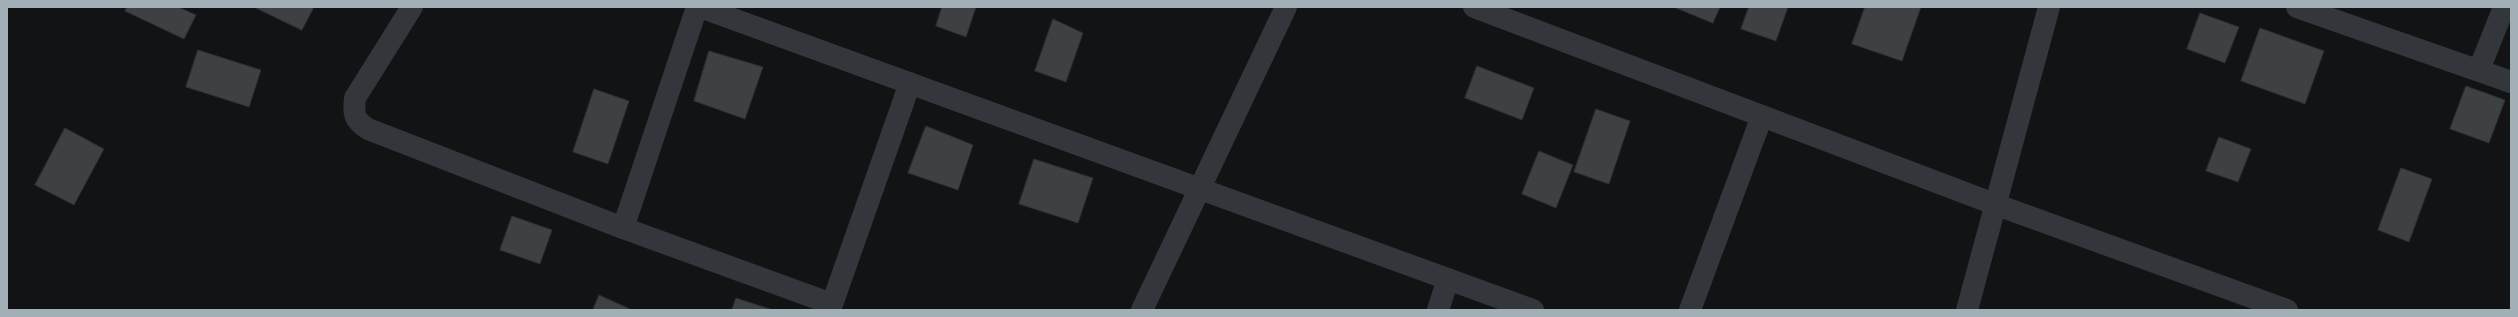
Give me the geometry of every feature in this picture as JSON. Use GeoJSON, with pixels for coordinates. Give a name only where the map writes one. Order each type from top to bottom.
{"type":"FeatureCollection","features":[{"type":"Feature","properties":{"kind":"street"},"geometry":{"type":"LineString","coordinates":[[412,7],[355,98],[353,112],[357,122],[368,129],[831,307],[910,83]]}},
{"type":"Feature","properties":{"kind":"street"},"geometry":{"type":"LineString","coordinates":[[624,228],[697,7]]}},
{"type":"Feature","properties":{"kind":"street"},"geometry":{"type":"LineString","coordinates":[[700,7],[1533,310]]}},
{"type":"Feature","properties":{"kind":"street"},"geometry":{"type":"LineString","coordinates":[[1142,310],[1286,7]]}},
{"type":"Feature","properties":{"kind":"street"},"geometry":{"type":"LineString","coordinates":[[1474,7],[1997,205],[2288,310]]}},
{"type":"Feature","properties":{"kind":"street"},"geometry":{"type":"LineString","coordinates":[[1967,310],[1997,205],[2049,7]]}},
{"type":"Feature","properties":{"kind":"street"},"geometry":{"type":"LineString","coordinates":[[2296,7],[2511,82]]}},
{"type":"Feature","properties":{"kind":"street"},"geometry":{"type":"LineString","coordinates":[[2479,70],[2504,7]]}},
{"type":"Feature","properties":{"kind":"street"},"geometry":{"type":"LineString","coordinates":[[1690,310],[1762,116]]}},
{"type":"Feature","properties":{"kind":"street"},"geometry":{"type":"LineString","coordinates":[[1438,310],[1448,279]]}},
{"type":"Feature","properties":{"kind":"building"},"geometry":{"type":"Polygon","coordinates":[[[127,7],[178,7],[196,15],[184,39],[125,11],[127,7]]]}},
{"type":"Feature","properties":{"kind":"building"},"geometry":{"type":"Polygon","coordinates":[[[254,7],[314,7],[302,30],[254,7]]]}},
{"type":"Feature","properties":{"kind":"building"},"geometry":{"type":"Polygon","coordinates":[[[942,7],[976,7],[966,37],[936,26],[942,7]]]}},
{"type":"Feature","properties":{"kind":"building"},"geometry":{"type":"Polygon","coordinates":[[[1674,7],[1720,7],[1713,23],[1674,7]]]}},
{"type":"Feature","properties":{"kind":"building"},"geometry":{"type":"Polygon","coordinates":[[[1749,7],[1788,7],[1776,41],[1741,29],[1749,7]]]}},
{"type":"Feature","properties":{"kind":"building"},"geometry":{"type":"Polygon","coordinates":[[[1865,7],[1921,7],[1902,61],[1852,44],[1865,7]]]}},
{"type":"Feature","properties":{"kind":"building"},"geometry":{"type":"Polygon","coordinates":[[[2200,13],[2239,27],[2225,63],[2187,49],[2200,13]]]}},
{"type":"Feature","properties":{"kind":"building"},"geometry":{"type":"Polygon","coordinates":[[[1053,19],[1083,33],[1066,82],[1035,71],[1053,19]]]}},
{"type":"Feature","properties":{"kind":"building"},"geometry":{"type":"Polygon","coordinates":[[[2260,28],[2324,51],[2305,104],[2241,81],[2260,28]]]}},
{"type":"Feature","properties":{"kind":"building"},"geometry":{"type":"Polygon","coordinates":[[[198,50],[261,70],[249,107],[186,87],[198,50]]]}},
{"type":"Feature","properties":{"kind":"building"},"geometry":{"type":"Polygon","coordinates":[[[709,51],[763,67],[745,119],[694,101],[709,51]]]}},
{"type":"Feature","properties":{"kind":"building"},"geometry":{"type":"Polygon","coordinates":[[[1477,66],[1534,88],[1522,120],[1465,98],[1477,66]]]}},
{"type":"Feature","properties":{"kind":"building"},"geometry":{"type":"Polygon","coordinates":[[[2466,86],[2505,100],[2489,143],[2450,129],[2466,86]]]}},
{"type":"Feature","properties":{"kind":"building"},"geometry":{"type":"Polygon","coordinates":[[[594,89],[629,101],[608,164],[573,152],[594,89]]]}},
{"type":"Feature","properties":{"kind":"building"},"geometry":{"type":"Polygon","coordinates":[[[1596,109],[1630,121],[1609,184],[1574,172],[1596,109]]]}},
{"type":"Feature","properties":{"kind":"building"},"geometry":{"type":"Polygon","coordinates":[[[926,126],[973,145],[958,190],[908,173],[926,126]]]}},
{"type":"Feature","properties":{"kind":"building"},"geometry":{"type":"Polygon","coordinates":[[[65,128],[104,149],[74,205],[35,185],[65,128]]]}},
{"type":"Feature","properties":{"kind":"building"},"geometry":{"type":"Polygon","coordinates":[[[2219,137],[2251,149],[2238,182],[2206,171],[2219,137]]]}},
{"type":"Feature","properties":{"kind":"building"},"geometry":{"type":"Polygon","coordinates":[[[1539,151],[1573,165],[1556,208],[1522,194],[1539,151]]]}},
{"type":"Feature","properties":{"kind":"building"},"geometry":{"type":"Polygon","coordinates":[[[1034,159],[1093,178],[1078,223],[1019,204],[1034,159]]]}},
{"type":"Feature","properties":{"kind":"building"},"geometry":{"type":"Polygon","coordinates":[[[2401,168],[2432,179],[2409,242],[2378,230],[2401,168]]]}},
{"type":"Feature","properties":{"kind":"building"},"geometry":{"type":"Polygon","coordinates":[[[512,216],[552,230],[540,264],[500,250],[512,216]]]}},
{"type":"Feature","properties":{"kind":"building"},"geometry":{"type":"Polygon","coordinates":[[[599,295],[630,309],[593,310],[599,295]]]}},
{"type":"Feature","properties":{"kind":"building"},"geometry":{"type":"Polygon","coordinates":[[[736,298],[773,310],[732,310],[736,298]]]}}]}
